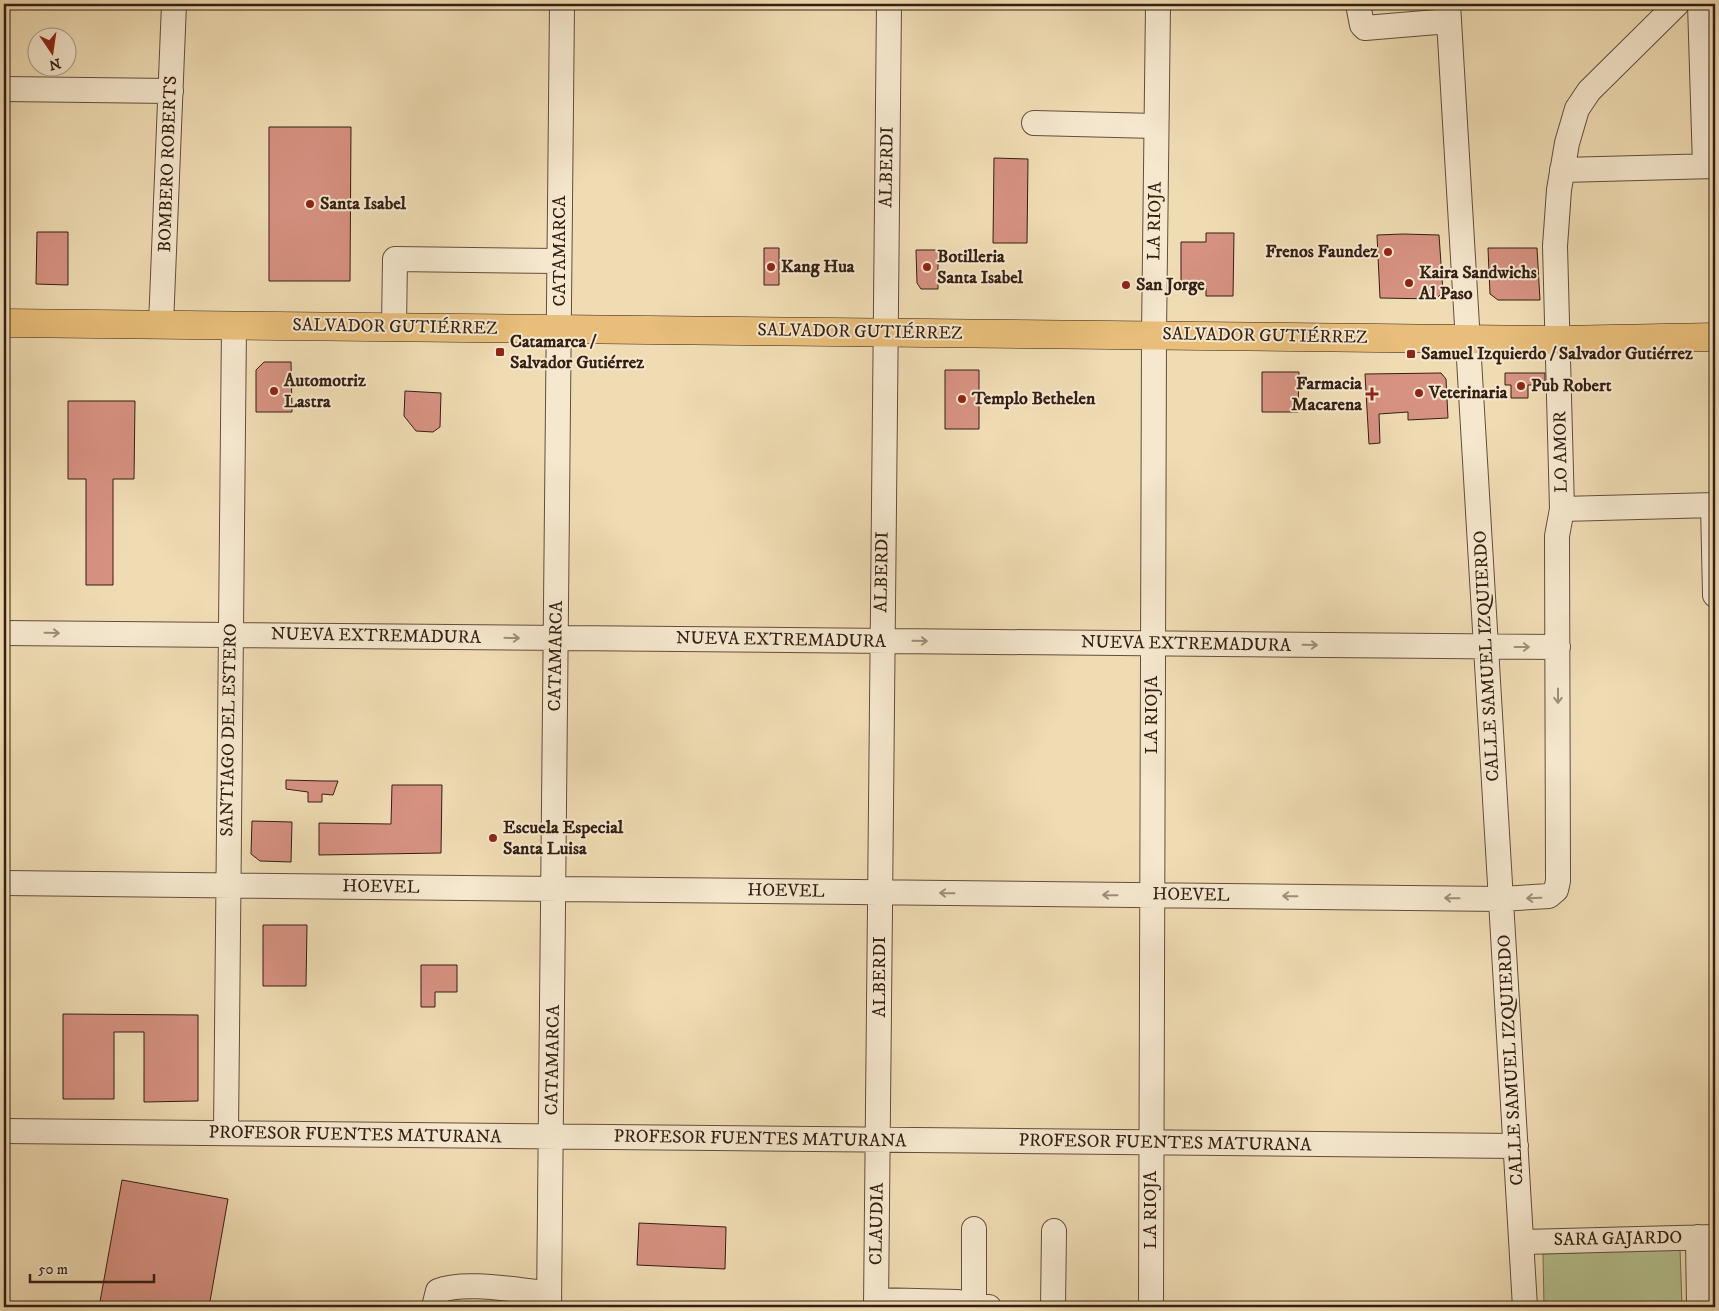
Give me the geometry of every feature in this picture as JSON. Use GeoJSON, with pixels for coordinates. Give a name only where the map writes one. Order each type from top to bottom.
{"type":"FeatureCollection","features":[{"type":"Feature","properties":{"kind":"main road","name":"SALVADOR GUTIÉRREZ"},"geometry":{"type":"LineString","coordinates":[[4,323],[1558,340],[1715,336]]}},
{"type":"Feature","properties":{"kind":"street","name":"BOMBERO ROBERTS"},"geometry":{"type":"LineString","coordinates":[[161,325],[174,4]]}},
{"type":"Feature","properties":{"kind":"street","name":"CATAMARCA"},"geometry":{"type":"LineString","coordinates":[[549,1300],[562,4]]}},
{"type":"Feature","properties":{"kind":"street","name":"ALBERDI"},"geometry":{"type":"LineString","coordinates":[[879,1140],[889,4]]}},
{"type":"Feature","properties":{"kind":"street","name":"LA RIOJA"},"geometry":{"type":"LineString","coordinates":[[1151,1307],[1154,335],[1158,4]]}},
{"type":"Feature","properties":{"kind":"street"},"geometry":{"type":"LineString","coordinates":[[1358,4],[1362,25],[1365,28],[1449,12]]}},
{"type":"Feature","properties":{"kind":"street","name":"LO AMOR"},"geometry":{"type":"LineString","coordinates":[[1558,881],[1557,528],[1562,509],[1555,227],[1562,170],[1570,130],[1582,100],[1599,80],[1676,4]]}},
{"type":"Feature","properties":{"kind":"street"},"geometry":{"type":"LineString","coordinates":[[1562,170],[1710,166],[1700,4]]}},
{"type":"Feature","properties":{"kind":"street","name":"CALLE SAMUEL IZQUIERDO"},"geometry":{"type":"LineString","coordinates":[[1449,12],[1525,1307]]}},
{"type":"Feature","properties":{"kind":"street"},"geometry":{"type":"LineString","coordinates":[[4,89],[171,91]]}},
{"type":"Feature","properties":{"kind":"street"},"geometry":{"type":"LineString","coordinates":[[1034,123],[1156,126]]}},
{"type":"Feature","properties":{"kind":"street"},"geometry":{"type":"LineString","coordinates":[[394,327],[395,259],[559,260]]}},
{"type":"Feature","properties":{"kind":"street","name":"SANTIAGO DEL ESTERO"},"geometry":{"type":"LineString","coordinates":[[226,1134],[234,326]]}},
{"type":"Feature","properties":{"kind":"street"},"geometry":{"type":"LineString","coordinates":[[1562,509],[1714,505],[1715,595]]}},
{"type":"Feature","properties":{"kind":"street","name":"NUEVA EXTREMADURA"},"geometry":{"type":"LineString","coordinates":[[4,633],[1558,647]]}},
{"type":"Feature","properties":{"kind":"street","name":"HOEVEL"},"geometry":{"type":"LineString","coordinates":[[4,883],[1501,899],[1545,898],[1553,894],[1558,881]]}},
{"type":"Feature","properties":{"kind":"street","name":"PROFESOR FUENTES MATURANA"},"geometry":{"type":"LineString","coordinates":[[4,1131],[1516,1146]]}},
{"type":"Feature","properties":{"kind":"street","name":"CLAUDIA"},"geometry":{"type":"LineString","coordinates":[[876,1304],[879,1140]]}},
{"type":"Feature","properties":{"kind":"street"},"geometry":{"type":"LineString","coordinates":[[876,1304],[927,1300],[981,1306],[974,1228]]}},
{"type":"Feature","properties":{"kind":"street"},"geometry":{"type":"LineString","coordinates":[[1053,1307],[1054,1231]]}},
{"type":"Feature","properties":{"kind":"street"},"geometry":{"type":"LineString","coordinates":[[1699,1307],[1706,1237]]}},
{"type":"Feature","properties":{"kind":"street","name":"SARA GAJARDO"},"geometry":{"type":"LineString","coordinates":[[1522,1242],[1706,1237]]}},
{"type":"Feature","properties":{"kind":"street"},"geometry":{"type":"LineString","coordinates":[[434,1307],[438,1291],[446,1287],[462,1286],[549,1300]]}},
{"type":"Feature","properties":{"kind":"green space"},"geometry":{"type":"Polygon","coordinates":[[[1680,1249],[1682,1307],[1544,1307],[1543,1254],[1680,1249]]]}},
{"type":"Feature","properties":{"kind":"building","name":"Santa Isabel"},"geometry":{"type":"Polygon","coordinates":[[[269,127],[351,127],[350,281],[269,281],[269,127]]]}},
{"type":"Feature","properties":{"kind":"building"},"geometry":{"type":"Polygon","coordinates":[[[994,158],[1028,159],[1027,243],[993,243],[994,158]]]}},
{"type":"Feature","properties":{"kind":"building"},"geometry":{"type":"Polygon","coordinates":[[[37,232],[68,232],[68,285],[36,284],[37,232]]]}},
{"type":"Feature","properties":{"kind":"building"},"geometry":{"type":"Polygon","coordinates":[[[1206,233],[1234,233],[1233,296],[1206,296],[1206,288],[1181,288],[1181,242],[1206,242],[1206,233]]]}},
{"type":"Feature","properties":{"kind":"building"},"geometry":{"type":"Polygon","coordinates":[[[1377,235],[1439,235],[1443,292],[1436,299],[1380,298],[1377,235]]]}},
{"type":"Feature","properties":{"kind":"building","name":"Kang Hua"},"geometry":{"type":"Polygon","coordinates":[[[764,248],[779,248],[779,285],[764,285],[764,248]]]}},
{"type":"Feature","properties":{"kind":"building"},"geometry":{"type":"Polygon","coordinates":[[[1488,248],[1537,248],[1540,300],[1498,300],[1490,294],[1488,248]]]}},
{"type":"Feature","properties":{"kind":"building","name":"Botilleria Santa Isabel"},"geometry":{"type":"Polygon","coordinates":[[[916,250],[938,250],[938,289],[921,289],[917,283],[916,250]]]}},
{"type":"Feature","properties":{"kind":"building","name":"Automotriz Lastra"},"geometry":{"type":"Polygon","coordinates":[[[264,362],[291,362],[292,412],[256,412],[256,370],[264,362]]]}},
{"type":"Feature","properties":{"kind":"building","name":"Templo Bethelen"},"geometry":{"type":"Polygon","coordinates":[[[945,370],[979,370],[979,429],[945,429],[945,370]]]}},
{"type":"Feature","properties":{"kind":"building"},"geometry":{"type":"Polygon","coordinates":[[[1262,372],[1299,372],[1298,412],[1262,412],[1262,372]]]}},
{"type":"Feature","properties":{"kind":"building"},"geometry":{"type":"Polygon","coordinates":[[[1441,373],[1446,379],[1448,418],[1408,420],[1408,412],[1379,414],[1380,443],[1369,444],[1365,374],[1441,373]]]}},
{"type":"Feature","properties":{"kind":"building"},"geometry":{"type":"Polygon","coordinates":[[[1505,373],[1545,373],[1545,385],[1528,385],[1528,398],[1511,398],[1511,385],[1505,385],[1505,373]]]}},
{"type":"Feature","properties":{"kind":"building"},"geometry":{"type":"Polygon","coordinates":[[[405,391],[441,393],[440,427],[433,432],[416,431],[404,416],[405,391]]]}},
{"type":"Feature","properties":{"kind":"building"},"geometry":{"type":"Polygon","coordinates":[[[68,401],[135,401],[134,479],[113,479],[113,585],[86,585],[86,479],[68,479],[68,401]]]}},
{"type":"Feature","properties":{"kind":"building"},"geometry":{"type":"Polygon","coordinates":[[[286,780],[338,781],[333,795],[322,794],[322,802],[308,802],[308,792],[286,789],[286,780]]]}},
{"type":"Feature","properties":{"kind":"building"},"geometry":{"type":"Polygon","coordinates":[[[392,785],[442,785],[441,853],[319,855],[319,823],[391,824],[392,785]]]}},
{"type":"Feature","properties":{"kind":"building"},"geometry":{"type":"Polygon","coordinates":[[[252,821],[292,822],[291,862],[260,861],[251,854],[252,821]]]}},
{"type":"Feature","properties":{"kind":"building"},"geometry":{"type":"Polygon","coordinates":[[[263,925],[307,925],[306,986],[263,986],[263,925]]]}},
{"type":"Feature","properties":{"kind":"building"},"geometry":{"type":"Polygon","coordinates":[[[421,965],[457,965],[457,992],[435,992],[435,1007],[421,1007],[421,965]]]}},
{"type":"Feature","properties":{"kind":"building"},"geometry":{"type":"Polygon","coordinates":[[[63,1014],[198,1015],[198,1101],[144,1102],[144,1032],[114,1032],[114,1099],[63,1099],[63,1014]]]}},
{"type":"Feature","properties":{"kind":"building"},"geometry":{"type":"Polygon","coordinates":[[[122,1180],[228,1199],[209,1307],[99,1307],[122,1180]]]}},
{"type":"Feature","properties":{"kind":"building"},"geometry":{"type":"Polygon","coordinates":[[[639,1223],[726,1227],[725,1269],[637,1265],[639,1223]]]}},
{"type":"Feature","properties":{"kind":"place","name":"Santa Isabel"},"geometry":{"type":"Point","coordinates":[310,204]}},
{"type":"Feature","properties":{"kind":"place","name":"Frenos Faundez"},"geometry":{"type":"Point","coordinates":[1388,252]}},
{"type":"Feature","properties":{"kind":"place","name":"Kang Hua"},"geometry":{"type":"Point","coordinates":[771,267]}},
{"type":"Feature","properties":{"kind":"place","name":"Botilleria Santa Isabel"},"geometry":{"type":"Point","coordinates":[927,267]}},
{"type":"Feature","properties":{"kind":"place","name":"Kaira Sandwichs Al Paso"},"geometry":{"type":"Point","coordinates":[1409,283]}},
{"type":"Feature","properties":{"kind":"place","name":"San Jorge"},"geometry":{"type":"Point","coordinates":[1126,285]}},
{"type":"Feature","properties":{"kind":"place","name":"Catamarca / Salvador Gutiérrez"},"geometry":{"type":"Point","coordinates":[500,352]}},
{"type":"Feature","properties":{"kind":"place","name":"Samuel Izquierdo / Salvador Gutiérrez"},"geometry":{"type":"Point","coordinates":[1411,354]}},
{"type":"Feature","properties":{"kind":"place","name":"Pub Robert"},"geometry":{"type":"Point","coordinates":[1521,386]}},
{"type":"Feature","properties":{"kind":"place","name":"Automotriz Lastra"},"geometry":{"type":"Point","coordinates":[274,391]}},
{"type":"Feature","properties":{"kind":"place","name":"Veterinaria"},"geometry":{"type":"Point","coordinates":[1419,393]}},
{"type":"Feature","properties":{"kind":"place","name":"Farmacia Macarena"},"geometry":{"type":"Point","coordinates":[1372,394]}},
{"type":"Feature","properties":{"kind":"place","name":"Templo Bethelen"},"geometry":{"type":"Point","coordinates":[962,399]}},
{"type":"Feature","properties":{"kind":"place","name":"Escuela Especial Santa Luisa"},"geometry":{"type":"Point","coordinates":[493,838]}}]}
